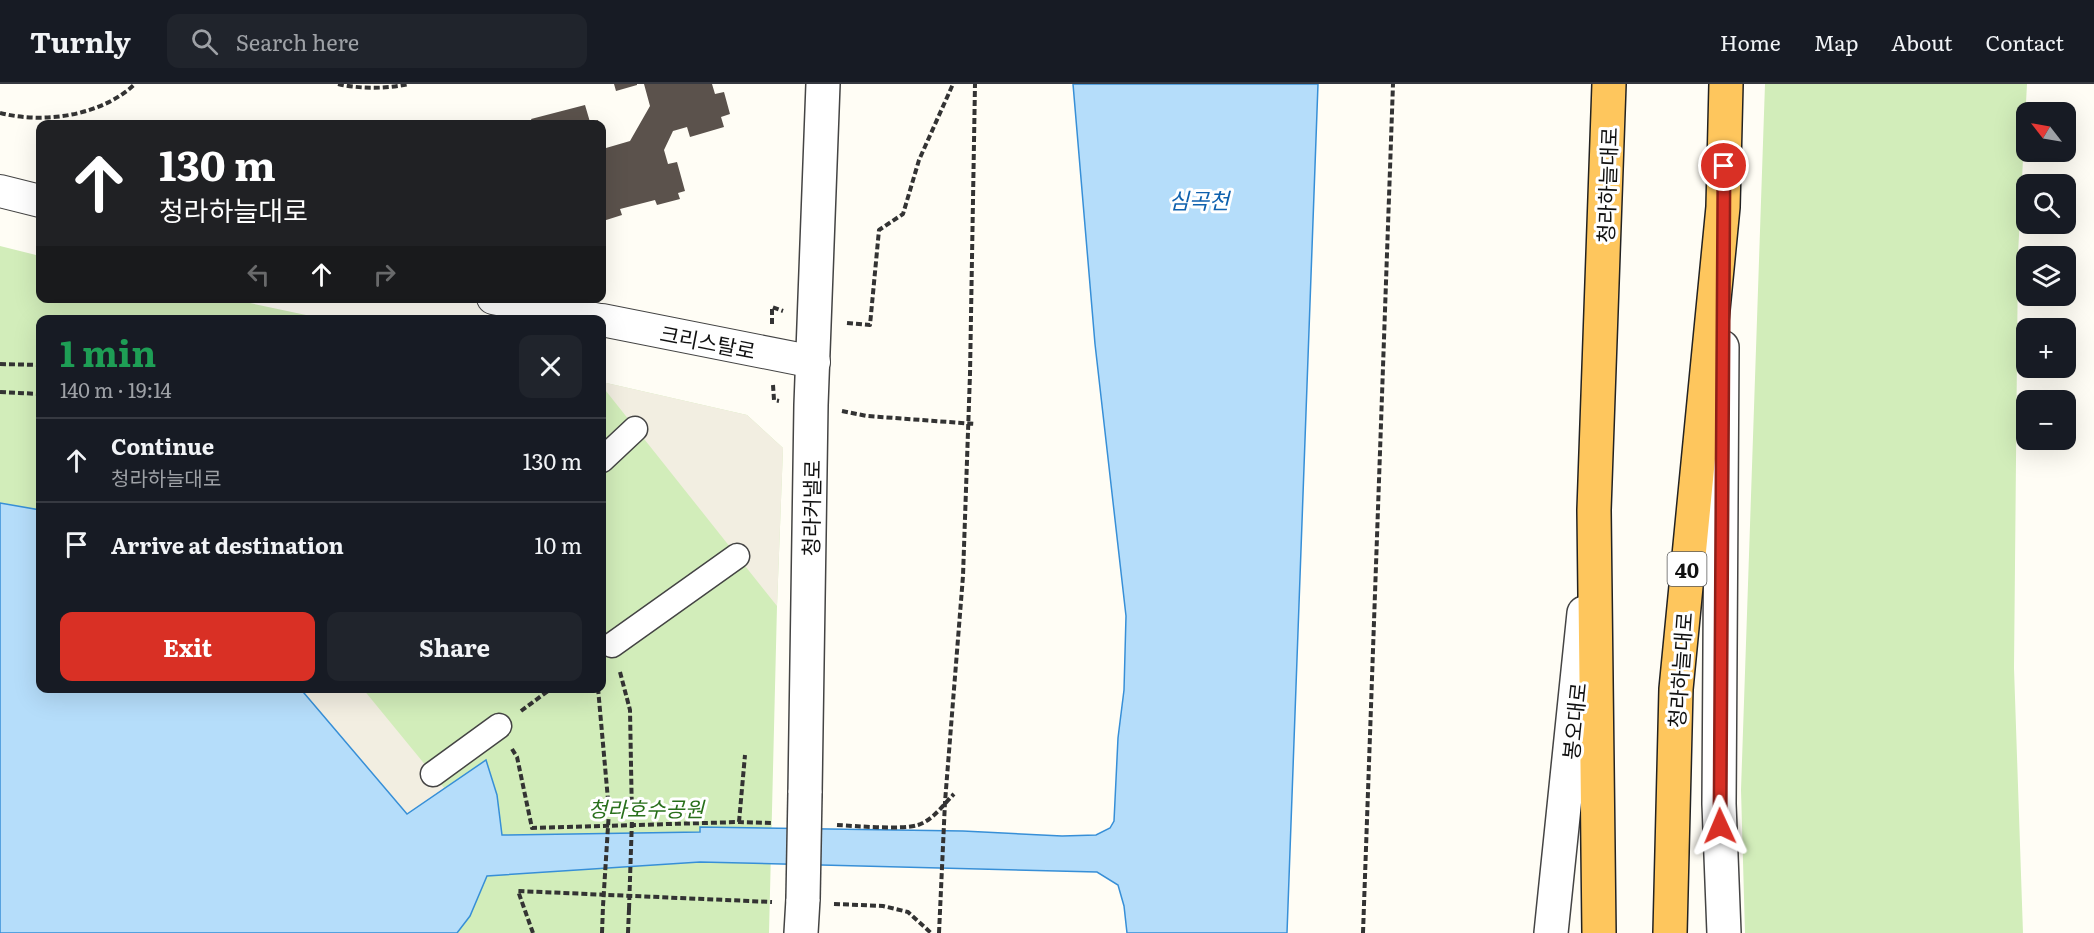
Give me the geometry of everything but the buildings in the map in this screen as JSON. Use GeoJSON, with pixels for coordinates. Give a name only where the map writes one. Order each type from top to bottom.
{"type":"FeatureCollection","features":[{"type":"Feature","properties":{"kind":"highway","name":"청라하늘대로"},"geometry":{"type":"LineString","coordinates":[[1599,933],[1594,510],[1609,84]]}},
{"type":"Feature","properties":{"kind":"highway","name":"청라하늘대로"},"geometry":{"type":"LineString","coordinates":[[1670,933],[1676,689],[1722,207],[1726,84]]}},
{"type":"Feature","properties":{"kind":"street","name":"청라커낼로"},"geometry":{"type":"LineString","coordinates":[[802,911],[811,405],[823,84]]}},
{"type":"Feature","properties":{"kind":"street"},"geometry":{"type":"LineString","coordinates":[[0,191],[36,200]]}},
{"type":"Feature","properties":{"kind":"street","name":"40"},"geometry":{"type":"LineString","coordinates":[[1722,207],[1719,804],[1724,933]]}},
{"type":"Feature","properties":{"kind":"street","name":"크리스탈로"},"geometry":{"type":"LineString","coordinates":[[517,303],[576,315]]}},
{"type":"Feature","properties":{"kind":"street","name":"크리스탈로"},"geometry":{"type":"LineString","coordinates":[[606,321],[814,362]]}},
{"type":"Feature","properties":{"kind":"street"},"geometry":{"type":"LineString","coordinates":[[606,456],[635,429]]}},
{"type":"Feature","properties":{"kind":"street","name":"봉오대로"},"geometry":{"type":"LineString","coordinates":[[1551,933],[1594,510]]}},
{"type":"Feature","properties":{"kind":"street"},"geometry":{"type":"LineString","coordinates":[[612,645],[737,556]]}},
{"type":"Feature","properties":{"kind":"street"},"geometry":{"type":"LineString","coordinates":[[433,774],[499,726]]}},
{"type":"Feature","properties":{"kind":"path"},"geometry":{"type":"LineString","coordinates":[[0,113],[36,118],[57,118],[80,113],[127,91],[135,84]]}},
{"type":"Feature","properties":{"kind":"path"},"geometry":{"type":"LineString","coordinates":[[338,84],[377,88],[409,84]]}},
{"type":"Feature","properties":{"kind":"path"},"geometry":{"type":"LineString","coordinates":[[870,325],[879,230],[903,214],[919,160],[954,84]]}},
{"type":"Feature","properties":{"kind":"path"},"geometry":{"type":"LineString","coordinates":[[939,933],[945,802],[963,576],[970,374],[975,84]]}},
{"type":"Feature","properties":{"kind":"path"},"geometry":{"type":"LineString","coordinates":[[1363,933],[1393,84]]}},
{"type":"Feature","properties":{"kind":"path"},"geometry":{"type":"LineString","coordinates":[[0,364],[36,365]]}},
{"type":"Feature","properties":{"kind":"path"},"geometry":{"type":"LineString","coordinates":[[0,392],[36,394]]}},
{"type":"Feature","properties":{"kind":"path"},"geometry":{"type":"LineString","coordinates":[[867,416],[976,424]]}},
{"type":"Feature","properties":{"kind":"path"},"geometry":{"type":"LineString","coordinates":[[612,645],[630,710],[632,819],[628,933]]}},
{"type":"Feature","properties":{"kind":"path"},"geometry":{"type":"LineString","coordinates":[[545,693],[499,726],[517,757],[532,828],[775,823]]}},
{"type":"Feature","properties":{"kind":"path"},"geometry":{"type":"LineString","coordinates":[[598,693],[609,811],[602,933]]}},
{"type":"Feature","properties":{"kind":"path"},"geometry":{"type":"LineString","coordinates":[[739,822],[745,755]]}},
{"type":"Feature","properties":{"kind":"path"},"geometry":{"type":"LineString","coordinates":[[834,825],[893,827],[918,825],[935,814],[954,794]]}},
{"type":"Feature","properties":{"kind":"path"},"geometry":{"type":"LineString","coordinates":[[533,933],[518,891],[802,911],[883,906],[908,912],[931,933]]}},
{"type":"Feature","properties":{"kind":"green space"},"geometry":{"type":"Polygon","coordinates":[[[1765,84],[2027,84],[2026,102],[2016,102],[2016,162],[2023,162],[2022,174],[2016,174],[2016,234],[2019,234],[2018,246],[2016,246],[2014,668],[2023,933],[1745,933],[1741,790],[1765,84]]]}},
{"type":"Feature","properties":{"kind":"green space","name":"청라호수공원"},"geometry":{"type":"Polygon","coordinates":[[[0,246],[36,255],[36,303],[250,303],[306,315],[36,315],[36,693],[606,693],[606,383],[747,415],[783,448],[769,933],[0,933],[0,246]]]}},
{"type":"Feature","properties":{"kind":"shaded area"},"geometry":{"type":"Polygon","coordinates":[[[606,383],[747,415],[783,448],[777,606],[606,391],[606,383]]]}},
{"type":"Feature","properties":{"kind":"shaded area"},"geometry":{"type":"Polygon","coordinates":[[[303,693],[366,693],[445,789],[407,815],[303,693]]]}},
{"type":"Feature","properties":{"kind":"water","name":"심곡천"},"geometry":{"type":"Polygon","coordinates":[[[1073,84],[1318,84],[1287,933],[1127,933],[1124,906],[1118,885],[1097,872],[700,862],[487,876],[470,916],[457,933],[0,933],[0,503],[36,509],[36,693],[304,693],[407,814],[486,760],[497,795],[502,835],[700,832],[700,827],[963,831],[1062,836],[1096,835],[1110,828],[1114,821],[1118,738],[1124,690],[1126,616],[1095,344],[1073,84]]]}},
{"type":"Feature","properties":{"kind":"route"},"geometry":{"type":"LineString","coordinates":[[1720,826],[1724,166]]}}]}
